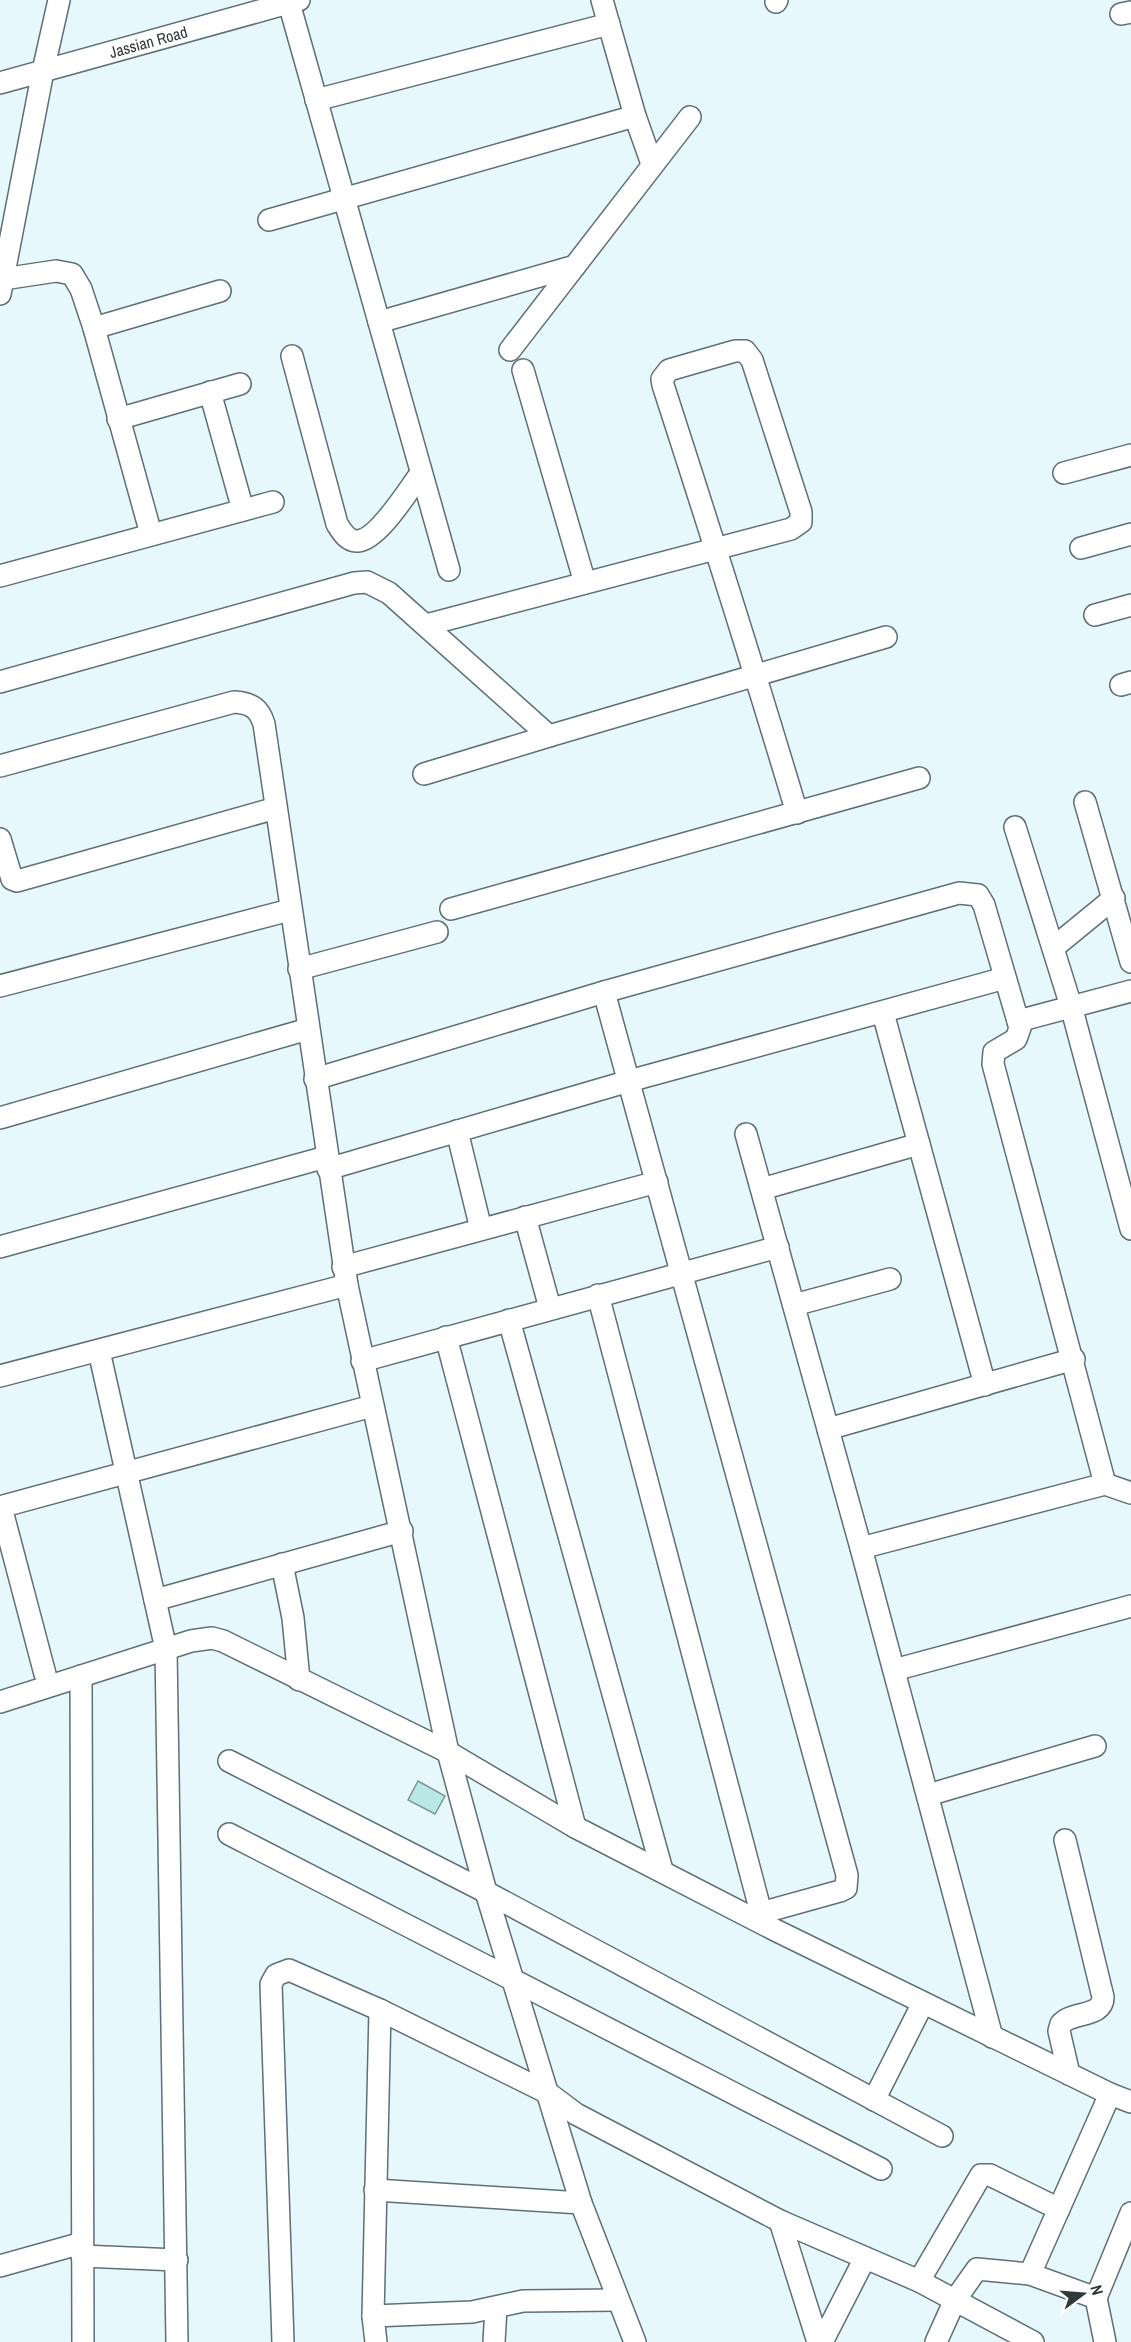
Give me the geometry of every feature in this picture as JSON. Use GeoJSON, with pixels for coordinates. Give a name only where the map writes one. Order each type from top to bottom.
{"type":"FeatureCollection","features":[{"type":"Feature","properties":{"kind":"street"},"geometry":{"type":"LineString","coordinates":[[59,0],[43,71],[2,287],[56,271],[72,274],[81,289],[94,328],[151,534]]}},
{"type":"Feature","properties":{"kind":"street"},"geometry":{"type":"LineString","coordinates":[[602,0],[635,116],[652,164]]}},
{"type":"Feature","properties":{"kind":"street"},"geometry":{"type":"LineString","coordinates":[[294,1],[316,100],[449,570]]}},
{"type":"Feature","properties":{"kind":"street","name":"Jassian Road"},"geometry":{"type":"LineString","coordinates":[[0,82],[294,1]]}},
{"type":"Feature","properties":{"kind":"street"},"geometry":{"type":"LineString","coordinates":[[316,100],[609,24]]}},
{"type":"Feature","properties":{"kind":"street"},"geometry":{"type":"LineString","coordinates":[[269,220],[635,116]]}},
{"type":"Feature","properties":{"kind":"street"},"geometry":{"type":"LineString","coordinates":[[510,350],[690,117]]}},
{"type":"Feature","properties":{"kind":"street"},"geometry":{"type":"LineString","coordinates":[[378,322],[575,266]]}},
{"type":"Feature","properties":{"kind":"street"},"geometry":{"type":"LineString","coordinates":[[94,328],[220,291]]}},
{"type":"Feature","properties":{"kind":"street"},"geometry":{"type":"LineString","coordinates":[[426,625],[716,549],[791,529],[801,522],[802,517],[749,354],[740,350],[669,370],[662,379],[716,549],[756,676],[797,813]]}},
{"type":"Feature","properties":{"kind":"street"},"geometry":{"type":"LineString","coordinates":[[292,356],[337,524],[344,535],[359,541],[376,532],[422,472]]}},
{"type":"Feature","properties":{"kind":"street"},"geometry":{"type":"LineString","coordinates":[[523,370],[585,583]]}},
{"type":"Feature","properties":{"kind":"street"},"geometry":{"type":"LineString","coordinates":[[118,419],[240,384]]}},
{"type":"Feature","properties":{"kind":"street"},"geometry":{"type":"LineString","coordinates":[[210,392],[243,510]]}},
{"type":"Feature","properties":{"kind":"street"},"geometry":{"type":"LineString","coordinates":[[1064,473],[1131,455]]}},
{"type":"Feature","properties":{"kind":"street"},"geometry":{"type":"LineString","coordinates":[[0,576],[273,502]]}},
{"type":"Feature","properties":{"kind":"street"},"geometry":{"type":"LineString","coordinates":[[1081,548],[1131,534]]}},
{"type":"Feature","properties":{"kind":"street"},"geometry":{"type":"LineString","coordinates":[[0,682],[367,582],[378,585],[426,625],[549,736]]}},
{"type":"Feature","properties":{"kind":"street"},"geometry":{"type":"LineString","coordinates":[[1095,615],[1131,605]]}},
{"type":"Feature","properties":{"kind":"street"},"geometry":{"type":"LineString","coordinates":[[424,774],[886,638]]}},
{"type":"Feature","properties":{"kind":"street"},"geometry":{"type":"LineString","coordinates":[[0,766],[234,702],[245,702],[261,713],[345,1276],[448,1752],[486,1892],[581,2203],[635,2342]]}},
{"type":"Feature","properties":{"kind":"street"},"geometry":{"type":"LineString","coordinates":[[451,909],[919,778]]}},
{"type":"Feature","properties":{"kind":"street"},"geometry":{"type":"LineString","coordinates":[[1085,802],[1131,962]]}},
{"type":"Feature","properties":{"kind":"street"},"geometry":{"type":"LineString","coordinates":[[1,844],[9,874],[17,881],[276,808]]}},
{"type":"Feature","properties":{"kind":"street"},"geometry":{"type":"LineString","coordinates":[[1015,827],[1124,1179],[1131,1229]]}},
{"type":"Feature","properties":{"kind":"street"},"geometry":{"type":"LineString","coordinates":[[315,1079],[604,992],[968,892],[978,895],[984,905],[1020,1034],[1016,1039],[994,1052],[993,1064],[1074,1359],[1105,1484]]}},
{"type":"Feature","properties":{"kind":"street"},"geometry":{"type":"LineString","coordinates":[[1053,948],[1114,898]]}},
{"type":"Feature","properties":{"kind":"street"},"geometry":{"type":"LineString","coordinates":[[0,986],[290,910]]}},
{"type":"Feature","properties":{"kind":"street"},"geometry":{"type":"LineString","coordinates":[[299,969],[437,932]]}},
{"type":"Feature","properties":{"kind":"street"},"geometry":{"type":"LineString","coordinates":[[0,1247],[457,1131],[629,1081],[1005,978]]}},
{"type":"Feature","properties":{"kind":"street"},"geometry":{"type":"LineString","coordinates":[[1018,1021],[1131,991]]}},
{"type":"Feature","properties":{"kind":"street"},"geometry":{"type":"LineString","coordinates":[[604,992],[847,1875],[846,1888],[840,1892],[763,1919]]}},
{"type":"Feature","properties":{"kind":"street"},"geometry":{"type":"LineString","coordinates":[[883,1013],[985,1385]]}},
{"type":"Feature","properties":{"kind":"street"},"geometry":{"type":"LineString","coordinates":[[0,1118],[308,1029]]}},
{"type":"Feature","properties":{"kind":"street"},"geometry":{"type":"LineString","coordinates":[[457,1131],[482,1229]]}},
{"type":"Feature","properties":{"kind":"street"},"geometry":{"type":"LineString","coordinates":[[746,1134],[861,1548],[992,2037]]}},
{"type":"Feature","properties":{"kind":"street"},"geometry":{"type":"LineString","coordinates":[[762,1189],[919,1144]]}},
{"type":"Feature","properties":{"kind":"street"},"geometry":{"type":"LineString","coordinates":[[0,1376],[99,1351],[345,1276],[482,1229],[657,1182]]}},
{"type":"Feature","properties":{"kind":"street"},"geometry":{"type":"LineString","coordinates":[[525,1217],[550,1308]]}},
{"type":"Feature","properties":{"kind":"street"},"geometry":{"type":"LineString","coordinates":[[362,1361],[778,1247]]}},
{"type":"Feature","properties":{"kind":"street"},"geometry":{"type":"LineString","coordinates":[[794,1305],[890,1280]]}},
{"type":"Feature","properties":{"kind":"street"},"geometry":{"type":"LineString","coordinates":[[598,1295],[763,1919]]}},
{"type":"Feature","properties":{"kind":"street"},"geometry":{"type":"LineString","coordinates":[[509,1320],[662,1870]]}},
{"type":"Feature","properties":{"kind":"street"},"geometry":{"type":"LineString","coordinates":[[446,1337],[575,1827]]}},
{"type":"Feature","properties":{"kind":"street"},"geometry":{"type":"LineString","coordinates":[[99,1351],[166,1649],[177,2342]]}},
{"type":"Feature","properties":{"kind":"street"},"geometry":{"type":"LineString","coordinates":[[828,1429],[1074,1359]]}},
{"type":"Feature","properties":{"kind":"street"},"geometry":{"type":"LineString","coordinates":[[45,1674],[0,1507],[372,1406]]}},
{"type":"Feature","properties":{"kind":"street"},"geometry":{"type":"LineString","coordinates":[[861,1548],[1105,1484],[1131,1493]]}},
{"type":"Feature","properties":{"kind":"street"},"geometry":{"type":"LineString","coordinates":[[155,1600],[402,1531]]}},
{"type":"Feature","properties":{"kind":"street"},"geometry":{"type":"LineString","coordinates":[[282,1564],[293,1618],[299,1680]]}},
{"type":"Feature","properties":{"kind":"street"},"geometry":{"type":"LineString","coordinates":[[894,1670],[1131,1606]]}},
{"type":"Feature","properties":{"kind":"street"},"geometry":{"type":"LineString","coordinates":[[0,1702],[166,1649],[212,1638],[448,1752],[575,1827],[763,1919],[923,2003],[1110,2094],[1131,2102]]}},
{"type":"Feature","properties":{"kind":"street"},"geometry":{"type":"LineString","coordinates":[[81,1676],[83,2342]]}},
{"type":"Feature","properties":{"kind":"street"},"geometry":{"type":"LineString","coordinates":[[928,1796],[1095,1746]]}},
{"type":"Feature","properties":{"kind":"street"},"geometry":{"type":"LineString","coordinates":[[229,1761],[486,1892],[942,2136]]}},
{"type":"Feature","properties":{"kind":"street"},"geometry":{"type":"LineString","coordinates":[[229,1834],[881,2169]]}},
{"type":"Feature","properties":{"kind":"street"},"geometry":{"type":"LineString","coordinates":[[1065,1840],[1103,1997],[1102,2006],[1097,2010],[1070,2017],[1060,2024],[1059,2031],[1069,2074]]}},
{"type":"Feature","properties":{"kind":"street"},"geometry":{"type":"LineString","coordinates":[[283,2342],[271,1984],[276,1975],[289,1970],[380,2010],[548,2093],[576,2114],[780,2221],[919,2281],[1033,2342]]}},
{"type":"Feature","properties":{"kind":"street"},"geometry":{"type":"LineString","coordinates":[[874,2100],[923,2003]]}},
{"type":"Feature","properties":{"kind":"street"},"geometry":{"type":"LineString","coordinates":[[376,2342],[373,2316],[380,2010]]}},
{"type":"Feature","properties":{"kind":"street"},"geometry":{"type":"LineString","coordinates":[[1030,2274],[1110,2094]]}},
{"type":"Feature","properties":{"kind":"street"},"geometry":{"type":"LineString","coordinates":[[919,2281],[981,2175],[990,2175],[1059,2209]]}},
{"type":"Feature","properties":{"kind":"street"},"geometry":{"type":"LineString","coordinates":[[375,2190],[581,2203]]}},
{"type":"Feature","properties":{"kind":"street"},"geometry":{"type":"LineString","coordinates":[[1104,2342],[1096,2298],[1131,2213]]}},
{"type":"Feature","properties":{"kind":"street"},"geometry":{"type":"LineString","coordinates":[[780,2221],[818,2342]]}},
{"type":"Feature","properties":{"kind":"street"},"geometry":{"type":"LineString","coordinates":[[0,2266],[82,2250],[177,2260]]}},
{"type":"Feature","properties":{"kind":"street"},"geometry":{"type":"LineString","coordinates":[[822,2342],[865,2258]]}},
{"type":"Feature","properties":{"kind":"street"},"geometry":{"type":"LineString","coordinates":[[936,2342],[955,2300],[976,2268],[1030,2274],[1096,2298]]}},
{"type":"Feature","properties":{"kind":"street"},"geometry":{"type":"LineString","coordinates":[[373,2316],[472,2312],[523,2301],[618,2300]]}},
{"type":"Feature","properties":{"kind":"street"},"geometry":{"type":"LineString","coordinates":[[494,2342],[496,2308]]}},
{"type":"Feature","properties":{"kind":"building"},"geometry":{"type":"Polygon","coordinates":[[[418,1781],[445,1796],[435,1814],[408,1800],[418,1781]]]}}]}
